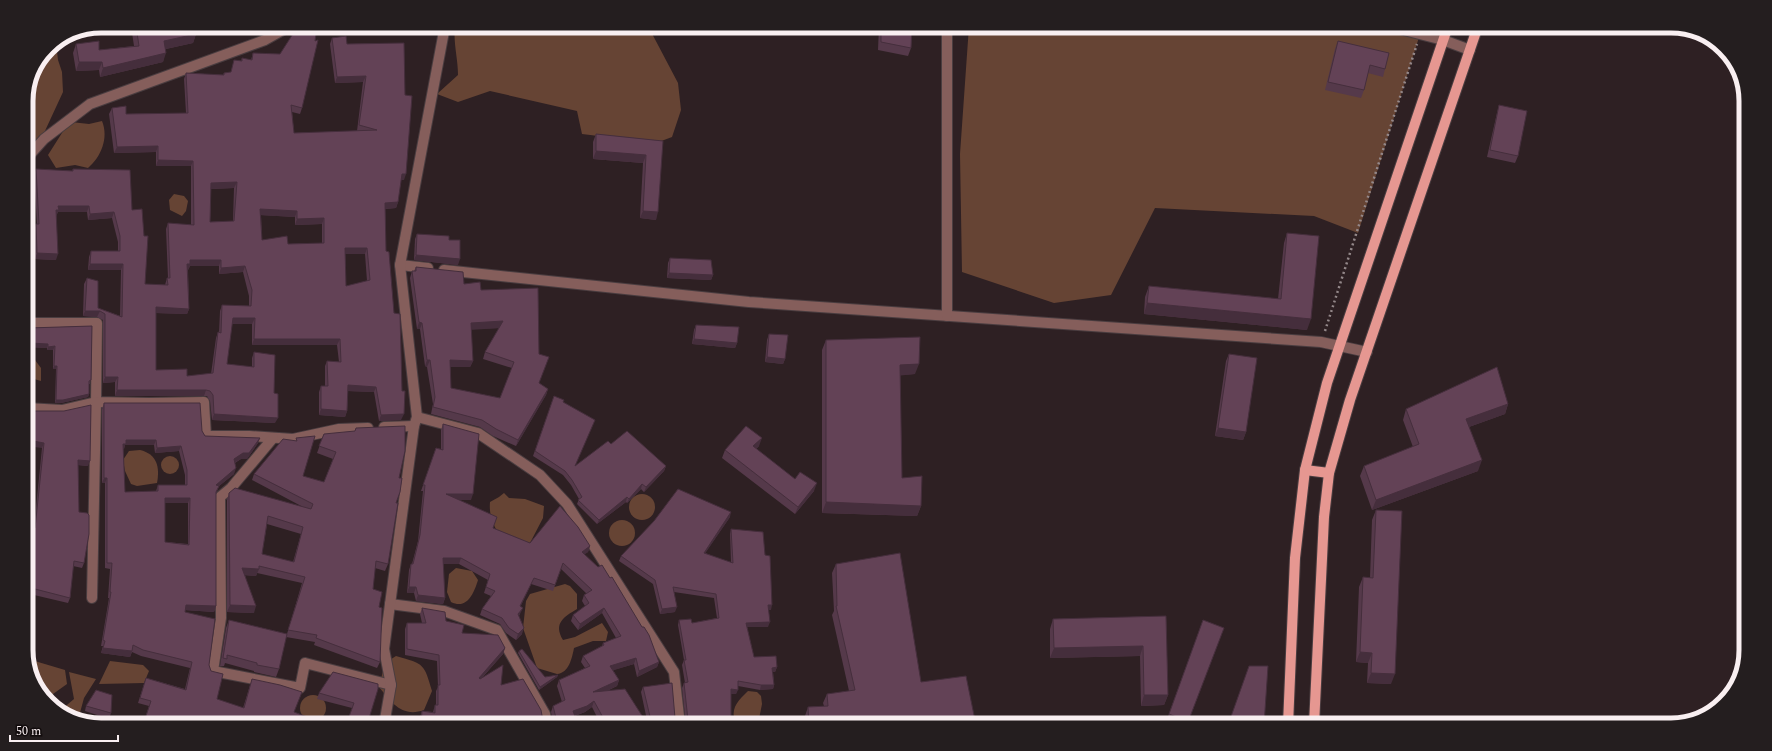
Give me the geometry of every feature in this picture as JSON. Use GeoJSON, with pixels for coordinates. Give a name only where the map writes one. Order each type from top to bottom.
{"type":"FeatureCollection","features":[{"type":"Feature","properties":{"kind":"main road"},"geometry":{"type":"LineString","coordinates":[[1288,718],[1295,558],[1305,470],[1327,382],[1446,33]]}},
{"type":"Feature","properties":{"kind":"main road"},"geometry":{"type":"LineString","coordinates":[[1314,718],[1324,517],[1329,473],[1350,400],[1476,33]]}},
{"type":"Feature","properties":{"kind":"main road"},"geometry":{"type":"LineString","coordinates":[[1305,470],[1329,473]]}},
{"type":"Feature","properties":{"kind":"street"},"geometry":{"type":"LineString","coordinates":[[33,151],[44,139],[90,104],[265,40],[278,33]]}},
{"type":"Feature","properties":{"kind":"street"},"geometry":{"type":"LineString","coordinates":[[385,718],[391,685],[384,649],[416,421],[400,265],[444,33]]}},
{"type":"Feature","properties":{"kind":"street"},"geometry":{"type":"LineString","coordinates":[[946,316],[947,33]]}},
{"type":"Feature","properties":{"kind":"street"},"geometry":{"type":"LineString","coordinates":[[1416,33],[1443,40],[1470,50]]}},
{"type":"Feature","properties":{"kind":"street"},"geometry":{"type":"LineString","coordinates":[[400,265],[750,302],[1321,342],[1367,352]]}},
{"type":"Feature","properties":{"kind":"street"},"geometry":{"type":"LineString","coordinates":[[33,323],[97,323],[92,598]]}},
{"type":"Feature","properties":{"kind":"street"},"geometry":{"type":"LineString","coordinates":[[33,408],[62,410],[96,402],[204,402],[206,436],[293,439],[339,429],[416,421],[478,433],[540,475],[567,504],[674,672],[679,718]]}},
{"type":"Feature","properties":{"kind":"street"},"geometry":{"type":"LineString","coordinates":[[273,438],[232,488],[220,497],[221,618],[213,671],[300,688],[306,663],[391,685]]}},
{"type":"Feature","properties":{"kind":"street"},"geometry":{"type":"LineString","coordinates":[[390,604],[444,611],[497,630],[545,714],[546,718]]}},
{"type":"Feature","properties":{"kind":"path"},"geometry":{"type":"LineString","coordinates":[[1321,342],[1420,34]]}},
{"type":"Feature","properties":{"kind":"shaded area"},"geometry":{"type":"Polygon","coordinates":[[[455,33],[652,33],[678,83],[681,110],[672,137],[656,143],[582,134],[577,111],[490,91],[458,102],[437,94],[458,75],[455,33]]]}},
{"type":"Feature","properties":{"kind":"shaded area"},"geometry":{"type":"Polygon","coordinates":[[[969,33],[1420,34],[1358,233],[1314,216],[1155,208],[1111,295],[1054,303],[962,272],[960,154],[969,33]]]}},
{"type":"Feature","properties":{"kind":"shaded area"},"geometry":{"type":"Polygon","coordinates":[[[57,49],[62,72],[63,92],[38,146],[33,147],[33,97],[35,84],[40,71],[47,60],[57,49]]]}},
{"type":"Feature","properties":{"kind":"shaded area"},"geometry":{"type":"Polygon","coordinates":[[[102,121],[105,134],[104,140],[100,153],[93,164],[88,168],[75,165],[56,168],[48,155],[67,125],[71,122],[89,124],[102,121]]]}},
{"type":"Feature","properties":{"kind":"shaded area"},"geometry":{"type":"Polygon","coordinates":[[[174,194],[184,196],[188,201],[186,211],[182,216],[170,210],[169,200],[174,194]]]}},
{"type":"Feature","properties":{"kind":"shaded area"},"geometry":{"type":"Polygon","coordinates":[[[33,357],[41,368],[41,381],[34,379],[33,357]]]}},
{"type":"Feature","properties":{"kind":"shaded area"},"geometry":{"type":"Polygon","coordinates":[[[140,450],[146,452],[154,458],[158,472],[157,483],[137,486],[131,484],[125,471],[123,460],[129,451],[140,450]]]}},
{"type":"Feature","properties":{"kind":"shaded area"},"geometry":{"type":"Polygon","coordinates":[[[170,456],[176,459],[179,465],[176,471],[170,474],[164,471],[161,465],[164,459],[170,456]]]}},
{"type":"Feature","properties":{"kind":"shaded area"},"geometry":{"type":"Polygon","coordinates":[[[504,493],[509,498],[525,499],[544,506],[543,518],[530,543],[498,533],[493,522],[490,502],[504,493]]]}},
{"type":"Feature","properties":{"kind":"shaded area"},"geometry":{"type":"Polygon","coordinates":[[[642,494],[651,498],[655,507],[651,516],[642,520],[633,516],[629,507],[633,498],[642,494]]]}},
{"type":"Feature","properties":{"kind":"shaded area"},"geometry":{"type":"Polygon","coordinates":[[[622,520],[631,524],[635,533],[631,542],[622,546],[613,542],[609,533],[613,524],[622,520]]]}},
{"type":"Feature","properties":{"kind":"shaded area"},"geometry":{"type":"Polygon","coordinates":[[[456,568],[472,571],[478,580],[472,595],[466,602],[461,604],[451,602],[447,592],[449,574],[456,568]]]}},
{"type":"Feature","properties":{"kind":"shaded area"},"geometry":{"type":"Polygon","coordinates":[[[565,584],[570,586],[577,594],[577,609],[561,621],[559,629],[563,640],[575,637],[602,623],[608,632],[606,641],[593,641],[574,648],[567,668],[561,673],[557,674],[537,668],[523,628],[526,601],[530,594],[565,584]]]}},
{"type":"Feature","properties":{"kind":"shaded area"},"geometry":{"type":"Polygon","coordinates":[[[396,656],[418,663],[425,670],[432,691],[424,710],[409,712],[403,710],[393,703],[379,687],[385,663],[396,656]]]}},
{"type":"Feature","properties":{"kind":"shaded area"},"geometry":{"type":"Polygon","coordinates":[[[34,661],[65,670],[67,684],[51,696],[42,684],[34,661]]]}},
{"type":"Feature","properties":{"kind":"shaded area"},"geometry":{"type":"Polygon","coordinates":[[[110,661],[143,665],[149,671],[144,683],[99,684],[110,661]]]}},
{"type":"Feature","properties":{"kind":"shaded area"},"geometry":{"type":"Polygon","coordinates":[[[69,672],[96,679],[84,698],[80,714],[64,707],[74,699],[69,672]]]}},
{"type":"Feature","properties":{"kind":"shaded area"},"geometry":{"type":"Polygon","coordinates":[[[748,691],[757,692],[761,696],[762,704],[759,718],[734,718],[734,710],[739,700],[748,691]]]}},
{"type":"Feature","properties":{"kind":"shaded area"},"geometry":{"type":"Polygon","coordinates":[[[308,696],[318,696],[325,703],[325,713],[321,718],[305,718],[301,713],[301,703],[308,696]]]}},
{"type":"Feature","properties":{"kind":"building"},"geometry":{"type":"Polygon","coordinates":[[[137,33],[196,33],[164,41],[166,53],[103,68],[102,62],[79,62],[76,44],[99,41],[99,50],[139,46],[137,33]]]}},
{"type":"Feature","properties":{"kind":"building"},"geometry":{"type":"Polygon","coordinates":[[[293,33],[316,33],[315,41],[318,40],[302,108],[291,105],[294,133],[377,130],[359,125],[366,76],[337,77],[332,38],[346,36],[347,44],[404,43],[405,95],[412,96],[406,174],[402,174],[398,202],[385,203],[386,251],[389,252],[394,313],[400,314],[402,391],[405,391],[404,414],[381,415],[376,387],[348,385],[347,411],[321,409],[321,386],[328,386],[327,361],[341,362],[340,339],[254,339],[255,318],[233,318],[227,364],[254,367],[254,352],[275,355],[274,393],[278,394],[278,418],[214,414],[213,395],[210,391],[206,390],[117,390],[118,377],[105,377],[105,314],[100,311],[85,311],[87,278],[98,281],[98,308],[122,317],[123,264],[90,264],[91,251],[120,251],[120,236],[114,212],[90,214],[89,206],[58,206],[59,210],[56,210],[58,254],[37,253],[36,224],[39,224],[36,169],[73,171],[73,169],[130,170],[132,210],[142,209],[144,236],[148,236],[145,284],[168,285],[167,278],[170,278],[168,223],[194,225],[193,161],[158,160],[158,146],[117,147],[112,108],[126,106],[126,114],[188,113],[186,73],[224,75],[224,73],[231,72],[234,60],[242,61],[242,58],[252,60],[253,53],[280,54],[293,33]],[[237,182],[211,183],[210,222],[234,221],[237,182]],[[260,209],[262,240],[287,236],[288,244],[324,243],[324,218],[297,219],[297,211],[260,209]],[[345,248],[346,286],[370,280],[367,248],[345,248]],[[190,260],[190,264],[187,264],[189,309],[156,307],[156,370],[187,369],[187,376],[213,373],[218,332],[221,333],[222,305],[251,306],[252,290],[245,266],[221,268],[221,260],[190,260]]]}},
{"type":"Feature","properties":{"kind":"building"},"geometry":{"type":"Polygon","coordinates":[[[881,33],[912,33],[911,48],[881,42],[881,33]]]}},
{"type":"Feature","properties":{"kind":"building"},"geometry":{"type":"Polygon","coordinates":[[[1338,41],[1389,53],[1385,69],[1370,65],[1364,90],[1328,82],[1338,41]]]}},
{"type":"Feature","properties":{"kind":"building"},"geometry":{"type":"Polygon","coordinates":[[[1499,105],[1527,111],[1518,156],[1490,150],[1499,105]]]}},
{"type":"Feature","properties":{"kind":"building"},"geometry":{"type":"Polygon","coordinates":[[[596,134],[663,141],[658,212],[643,211],[646,155],[596,151],[596,134]]]}},
{"type":"Feature","properties":{"kind":"building"},"geometry":{"type":"Polygon","coordinates":[[[1287,233],[1319,236],[1311,319],[1147,303],[1149,286],[1281,299],[1287,233]]]}},
{"type":"Feature","properties":{"kind":"building"},"geometry":{"type":"Polygon","coordinates":[[[417,234],[449,236],[449,240],[460,240],[460,259],[416,255],[417,234]]]}},
{"type":"Feature","properties":{"kind":"building"},"geometry":{"type":"Polygon","coordinates":[[[670,258],[711,260],[713,275],[669,273],[670,258]]]}},
{"type":"Feature","properties":{"kind":"building"},"geometry":{"type":"Polygon","coordinates":[[[416,267],[463,272],[464,284],[480,282],[481,290],[538,288],[539,354],[549,357],[539,383],[548,389],[518,440],[482,420],[433,407],[435,397],[430,360],[427,360],[422,323],[419,322],[412,271],[416,271],[416,267]],[[503,321],[471,323],[473,361],[450,360],[451,388],[500,398],[514,362],[485,352],[503,321]]]}},
{"type":"Feature","properties":{"kind":"building"},"geometry":{"type":"Polygon","coordinates":[[[696,325],[739,327],[737,343],[694,339],[696,325]]]}},
{"type":"Feature","properties":{"kind":"building"},"geometry":{"type":"Polygon","coordinates":[[[92,326],[91,380],[89,381],[89,394],[63,400],[56,400],[57,366],[54,366],[55,346],[48,347],[48,344],[33,343],[33,328],[92,326]]]}},
{"type":"Feature","properties":{"kind":"building"},"geometry":{"type":"Polygon","coordinates":[[[769,334],[788,335],[785,359],[767,357],[769,334]]]}},
{"type":"Feature","properties":{"kind":"building"},"geometry":{"type":"Polygon","coordinates":[[[920,337],[919,364],[900,365],[902,478],[922,476],[921,506],[826,502],[826,340],[920,337]]]}},
{"type":"Feature","properties":{"kind":"building"},"geometry":{"type":"Polygon","coordinates":[[[1229,354],[1257,358],[1246,432],[1218,428],[1229,354]]]}},
{"type":"Feature","properties":{"kind":"building"},"geometry":{"type":"Polygon","coordinates":[[[1497,367],[1508,404],[1466,419],[1482,460],[1376,500],[1364,466],[1419,444],[1406,409],[1497,367]]]}},
{"type":"Feature","properties":{"kind":"building"},"geometry":{"type":"Polygon","coordinates":[[[554,396],[564,400],[563,402],[595,420],[575,466],[608,441],[611,444],[627,431],[666,466],[646,487],[642,484],[629,499],[627,497],[599,520],[578,500],[582,497],[565,471],[535,451],[554,396]]]}},
{"type":"Feature","properties":{"kind":"building"},"geometry":{"type":"Polygon","coordinates":[[[104,403],[200,403],[202,431],[205,436],[260,438],[249,453],[243,453],[234,459],[236,468],[216,485],[219,486],[216,492],[216,606],[186,605],[185,612],[215,619],[209,665],[211,671],[223,674],[217,699],[244,708],[252,679],[280,685],[302,692],[294,712],[310,718],[145,718],[151,701],[140,698],[146,678],[186,690],[192,662],[143,650],[133,645],[132,651],[103,648],[111,592],[112,563],[107,563],[107,478],[104,478],[104,403]],[[126,440],[126,444],[123,444],[125,492],[158,491],[158,485],[187,485],[187,470],[181,446],[157,448],[156,440],[126,440]],[[165,498],[165,542],[189,545],[190,498],[165,498]]]}},
{"type":"Feature","properties":{"kind":"building"},"geometry":{"type":"Polygon","coordinates":[[[91,405],[90,461],[78,460],[79,512],[87,513],[89,515],[89,534],[84,563],[74,561],[70,598],[35,589],[33,597],[33,528],[35,528],[44,443],[33,441],[33,411],[64,411],[91,405]]]}},
{"type":"Feature","properties":{"kind":"building"},"geometry":{"type":"Polygon","coordinates":[[[443,424],[479,434],[473,494],[446,494],[497,517],[493,528],[530,543],[560,506],[578,527],[590,546],[582,552],[598,567],[602,565],[610,578],[612,577],[642,627],[644,627],[649,635],[659,662],[639,671],[636,658],[610,666],[619,680],[593,692],[625,689],[644,718],[603,718],[594,701],[587,706],[573,711],[576,718],[556,718],[553,706],[565,700],[559,680],[590,666],[583,656],[604,645],[603,643],[621,636],[604,608],[580,624],[573,615],[589,603],[584,595],[592,590],[563,563],[555,585],[534,578],[520,606],[523,608],[518,614],[524,628],[518,634],[509,628],[502,618],[482,609],[495,591],[486,587],[490,574],[461,558],[443,558],[445,598],[418,595],[416,587],[409,587],[411,564],[413,564],[420,535],[425,485],[423,485],[436,448],[443,450],[443,424]]]}},
{"type":"Feature","properties":{"kind":"building"},"geometry":{"type":"Polygon","coordinates":[[[405,426],[405,451],[399,478],[402,478],[400,492],[396,503],[398,503],[388,564],[376,561],[373,589],[382,592],[379,607],[382,608],[380,662],[316,638],[317,635],[288,630],[305,577],[259,566],[259,569],[242,568],[256,606],[230,605],[229,493],[235,488],[311,509],[313,504],[254,474],[283,439],[297,441],[296,438],[315,436],[303,476],[324,482],[336,452],[319,446],[324,434],[355,431],[356,428],[405,426]],[[268,516],[262,554],[294,562],[303,527],[268,516]]]}},
{"type":"Feature","properties":{"kind":"building"},"geometry":{"type":"Polygon","coordinates":[[[746,426],[762,438],[753,446],[795,479],[800,472],[817,483],[798,507],[725,450],[746,426]]]}},
{"type":"Feature","properties":{"kind":"building"},"geometry":{"type":"Polygon","coordinates":[[[678,489],[731,512],[704,553],[733,563],[731,529],[763,532],[765,555],[770,556],[772,605],[768,605],[770,622],[746,623],[754,657],[776,656],[777,667],[772,668],[774,685],[761,685],[738,681],[738,690],[731,689],[731,718],[688,718],[684,683],[688,682],[679,620],[691,619],[692,623],[719,618],[716,594],[673,587],[677,607],[662,609],[655,580],[621,556],[654,521],[678,489]]]}},
{"type":"Feature","properties":{"kind":"building"},"geometry":{"type":"Polygon","coordinates":[[[1376,510],[1402,511],[1395,674],[1371,673],[1372,653],[1360,652],[1363,577],[1373,578],[1376,510]]]}},
{"type":"Feature","properties":{"kind":"building"},"geometry":{"type":"Polygon","coordinates":[[[900,553],[921,682],[966,676],[975,718],[809,718],[808,707],[828,706],[827,694],[855,690],[836,606],[836,564],[900,553]]]}},
{"type":"Feature","properties":{"kind":"building"},"geometry":{"type":"Polygon","coordinates":[[[422,608],[445,612],[446,621],[464,625],[462,633],[498,635],[505,648],[479,678],[480,679],[503,665],[501,685],[523,679],[541,710],[542,718],[422,718],[422,711],[435,713],[435,705],[438,705],[438,685],[440,685],[439,655],[407,649],[407,623],[426,623],[422,608]]]}},
{"type":"Feature","properties":{"kind":"building"},"geometry":{"type":"Polygon","coordinates":[[[1166,616],[1168,695],[1144,695],[1143,646],[1054,648],[1053,619],[1166,616]]]}},
{"type":"Feature","properties":{"kind":"building"},"geometry":{"type":"Polygon","coordinates":[[[229,620],[287,634],[279,669],[257,665],[257,663],[227,655],[227,659],[223,658],[229,620]]]}},
{"type":"Feature","properties":{"kind":"building"},"geometry":{"type":"Polygon","coordinates":[[[1203,620],[1224,628],[1190,718],[1178,718],[1169,714],[1203,620]]]}},
{"type":"Feature","properties":{"kind":"building"},"geometry":{"type":"Polygon","coordinates":[[[522,649],[545,677],[558,675],[540,687],[519,651],[522,649]]]}},
{"type":"Feature","properties":{"kind":"building"},"geometry":{"type":"Polygon","coordinates":[[[1249,666],[1268,666],[1264,718],[1230,718],[1249,666]]]}},
{"type":"Feature","properties":{"kind":"building"},"geometry":{"type":"Polygon","coordinates":[[[333,672],[378,684],[378,689],[369,718],[349,718],[354,703],[319,693],[333,672]]]}},
{"type":"Feature","properties":{"kind":"building"},"geometry":{"type":"Polygon","coordinates":[[[672,683],[675,718],[650,718],[643,687],[672,683]]]}},
{"type":"Feature","properties":{"kind":"building"},"geometry":{"type":"Polygon","coordinates":[[[96,690],[112,695],[111,713],[86,706],[96,690]]]}}]}
